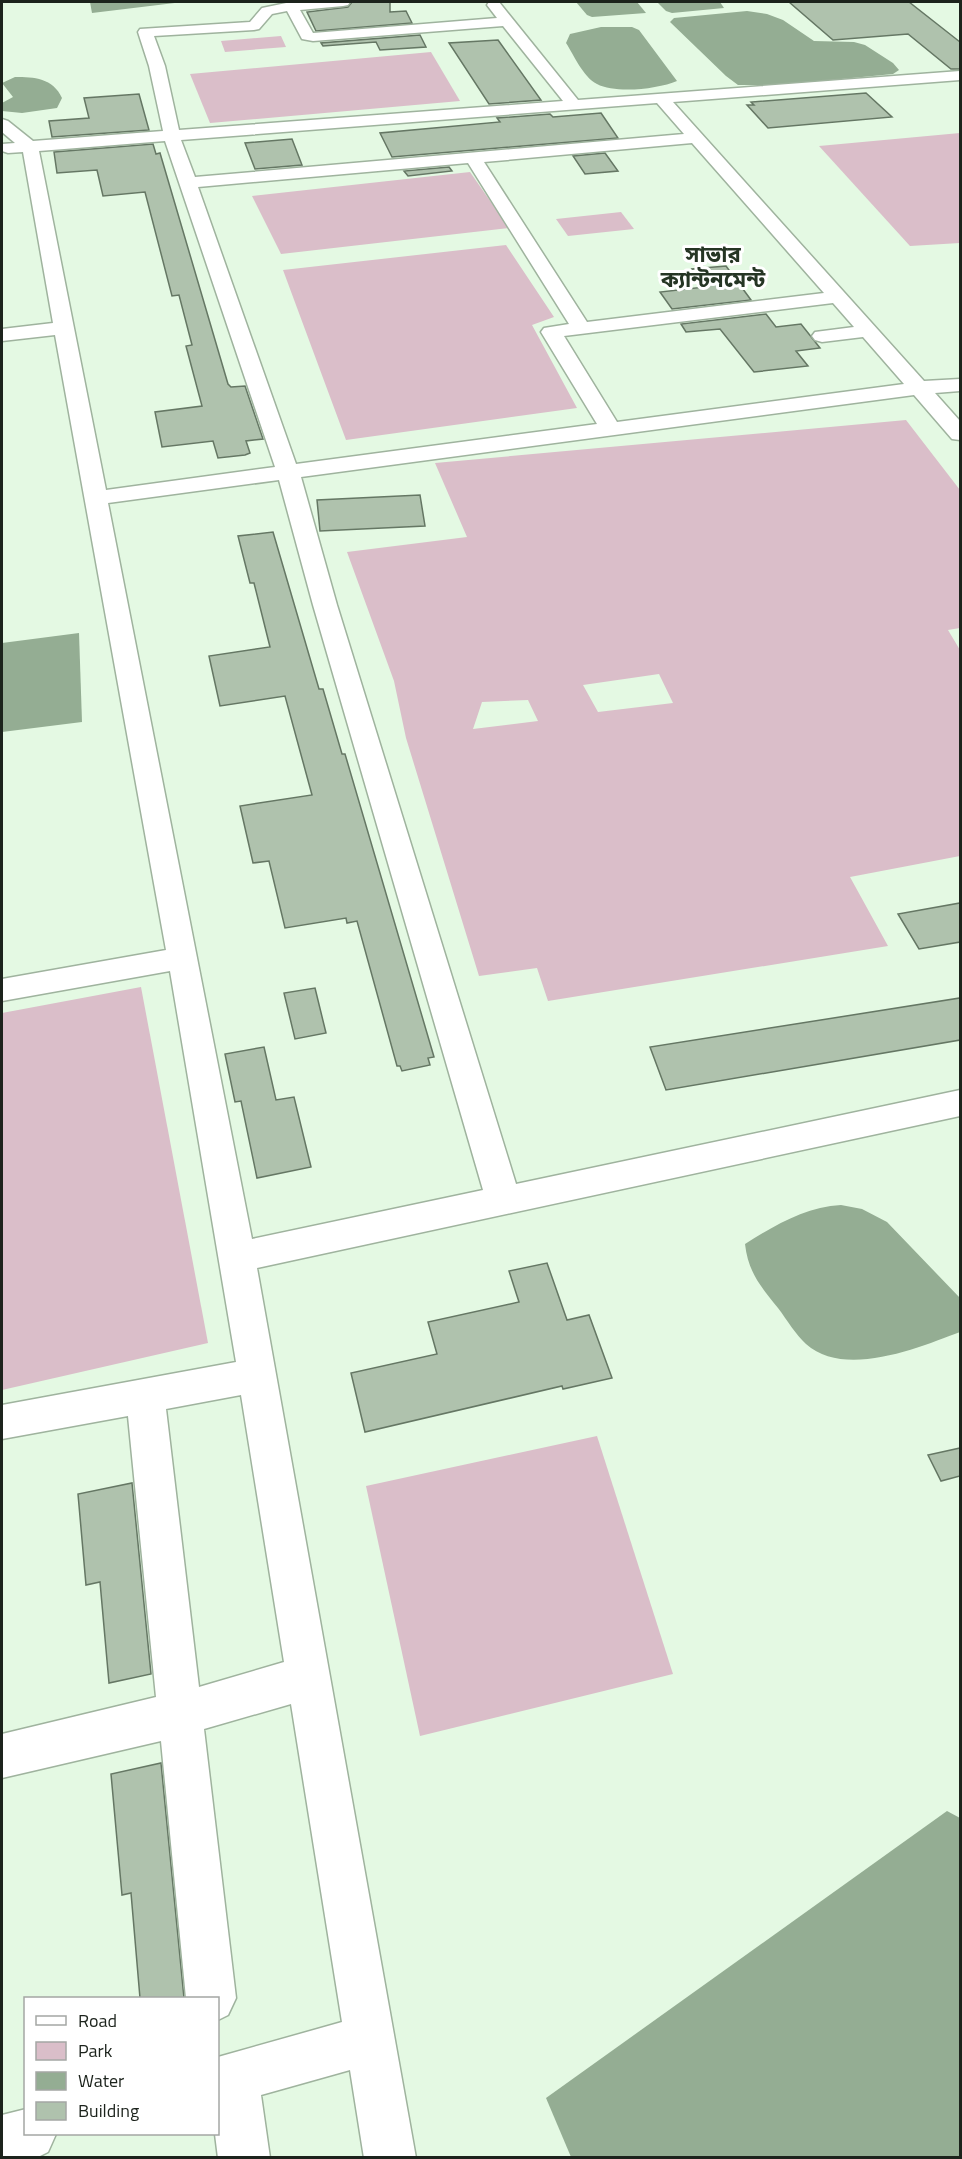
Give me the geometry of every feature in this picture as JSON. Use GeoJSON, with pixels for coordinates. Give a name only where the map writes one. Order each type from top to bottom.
{"type":"FeatureCollection","features":[{"type":"Feature","properties":{"kind":"street"},"geometry":{"type":"LineString","coordinates":[[343,2],[291,6],[267,11],[254,26],[145,32],[157,66],[172,136],[288,472],[325,605],[503,1200]]}},
{"type":"Feature","properties":{"kind":"street"},"geometry":{"type":"LineString","coordinates":[[491,2],[575,106]]}},
{"type":"Feature","properties":{"kind":"street"},"geometry":{"type":"LineString","coordinates":[[291,6],[307,36],[313,37],[508,21]]}},
{"type":"Feature","properties":{"kind":"street"},"geometry":{"type":"LineString","coordinates":[[16,148],[960,75]]}},
{"type":"Feature","properties":{"kind":"street"},"geometry":{"type":"LineString","coordinates":[[661,98],[960,434]]}},
{"type":"Feature","properties":{"kind":"street"},"geometry":{"type":"LineString","coordinates":[[2,124],[16,148],[63,328],[237,1257],[390,2157]]}},
{"type":"Feature","properties":{"kind":"street"},"geometry":{"type":"LineString","coordinates":[[189,183],[696,138]]}},
{"type":"Feature","properties":{"kind":"street"},"geometry":{"type":"LineString","coordinates":[[473,158],[581,328]]}},
{"type":"Feature","properties":{"kind":"street"},"geometry":{"type":"LineString","coordinates":[[611,429],[551,332],[837,297]]}},
{"type":"Feature","properties":{"kind":"street"},"geometry":{"type":"LineString","coordinates":[[2,335],[63,328]]}},
{"type":"Feature","properties":{"kind":"street"},"geometry":{"type":"LineString","coordinates":[[822,336],[868,332]]}},
{"type":"Feature","properties":{"kind":"street"},"geometry":{"type":"LineString","coordinates":[[95,498],[918,388],[960,385]]}},
{"type":"Feature","properties":{"kind":"street"},"geometry":{"type":"LineString","coordinates":[[2,990],[182,958]]}},
{"type":"Feature","properties":{"kind":"street"},"geometry":{"type":"LineString","coordinates":[[237,1257],[960,1103]]}},
{"type":"Feature","properties":{"kind":"street"},"geometry":{"type":"LineString","coordinates":[[2,1422],[257,1375]]}},
{"type":"Feature","properties":{"kind":"street"},"geometry":{"type":"LineString","coordinates":[[145,1395],[211,1997]]}},
{"type":"Feature","properties":{"kind":"street"},"geometry":{"type":"LineString","coordinates":[[2,1756],[180,1714],[308,1677]]}},
{"type":"Feature","properties":{"kind":"street"},"geometry":{"type":"LineString","coordinates":[[244,2157],[222,2075],[370,2039]]}},
{"type":"Feature","properties":{"kind":"street"},"geometry":{"type":"LineString","coordinates":[[2,2142],[24,2135]]}},
{"type":"Feature","properties":{"kind":"green space"},"geometry":{"type":"Polygon","coordinates":[[[281,36],[286,47],[225,52],[221,41],[281,36]]]}},
{"type":"Feature","properties":{"kind":"green space"},"geometry":{"type":"Polygon","coordinates":[[[431,52],[460,101],[210,123],[190,74],[431,52]]]}},
{"type":"Feature","properties":{"kind":"green space"},"geometry":{"type":"Polygon","coordinates":[[[960,133],[960,243],[910,246],[819,146],[960,133]]]}},
{"type":"Feature","properties":{"kind":"green space"},"geometry":{"type":"Polygon","coordinates":[[[470,172],[509,228],[281,254],[252,196],[470,172]]]}},
{"type":"Feature","properties":{"kind":"green space"},"geometry":{"type":"Polygon","coordinates":[[[621,212],[634,229],[568,236],[556,219],[621,212]]]}},
{"type":"Feature","properties":{"kind":"green space"},"geometry":{"type":"Polygon","coordinates":[[[506,245],[554,317],[532,325],[577,408],[346,440],[283,270],[506,245]]]}},
{"type":"Feature","properties":{"kind":"green space"},"geometry":{"type":"Polygon","coordinates":[[[906,420],[960,490],[960,628],[948,630],[960,650],[960,856],[850,877],[888,946],[548,1001],[537,968],[479,976],[406,738],[394,681],[347,552],[467,537],[435,463],[906,420]],[[659,674],[583,685],[598,712],[673,703],[659,674]],[[528,700],[482,702],[473,729],[538,721],[528,700]]]}},
{"type":"Feature","properties":{"kind":"green space"},"geometry":{"type":"Polygon","coordinates":[[[141,987],[208,1343],[2,1390],[2,1013],[141,987]]]}},
{"type":"Feature","properties":{"kind":"green space"},"geometry":{"type":"Polygon","coordinates":[[[597,1436],[673,1674],[420,1736],[366,1486],[597,1436]]]}},
{"type":"Feature","properties":{"kind":"water"},"geometry":{"type":"Polygon","coordinates":[[[90,2],[183,2],[92,13],[90,2]]]}},
{"type":"Feature","properties":{"kind":"water"},"geometry":{"type":"Polygon","coordinates":[[[576,2],[637,2],[646,13],[592,17],[587,15],[576,2]]]}},
{"type":"Feature","properties":{"kind":"water"},"geometry":{"type":"Polygon","coordinates":[[[657,2],[720,2],[724,8],[672,13],[666,11],[657,2]]]}},
{"type":"Feature","properties":{"kind":"water"},"geometry":{"type":"Polygon","coordinates":[[[747,11],[767,14],[783,20],[814,41],[854,42],[865,45],[893,63],[899,70],[893,74],[780,85],[738,85],[670,22],[674,18],[747,11]]]}},
{"type":"Feature","properties":{"kind":"water"},"geometry":{"type":"Polygon","coordinates":[[[601,27],[632,27],[639,30],[677,81],[648,88],[626,90],[605,87],[592,81],[566,43],[570,34],[601,27]]]}},
{"type":"Feature","properties":{"kind":"water"},"geometry":{"type":"Polygon","coordinates":[[[15,77],[36,78],[54,86],[62,98],[57,108],[22,113],[2,111],[2,103],[13,97],[2,83],[15,77]]]}},
{"type":"Feature","properties":{"kind":"water"},"geometry":{"type":"Polygon","coordinates":[[[79,633],[82,722],[2,732],[2,643],[79,633]]]}},
{"type":"Feature","properties":{"kind":"water"},"geometry":{"type":"Polygon","coordinates":[[[841,1205],[862,1209],[887,1222],[960,1298],[960,1332],[904,1352],[861,1360],[841,1359],[822,1354],[802,1340],[756,1279],[749,1263],[745,1244],[803,1213],[841,1205]]]}},
{"type":"Feature","properties":{"kind":"water"},"geometry":{"type":"Polygon","coordinates":[[[947,1811],[960,1818],[960,2157],[571,2157],[546,2098],[947,1811]]]}},
{"type":"Feature","properties":{"kind":"building"},"geometry":{"type":"Polygon","coordinates":[[[352,2],[390,2],[390,12],[406,11],[412,23],[316,31],[307,12],[348,7],[352,2]]]}},
{"type":"Feature","properties":{"kind":"building"},"geometry":{"type":"Polygon","coordinates":[[[789,2],[909,2],[960,42],[960,69],[951,69],[908,34],[833,40],[789,2]]]}},
{"type":"Feature","properties":{"kind":"building"},"geometry":{"type":"Polygon","coordinates":[[[420,35],[426,47],[380,50],[376,42],[323,46],[321,43],[420,35]]]}},
{"type":"Feature","properties":{"kind":"building"},"geometry":{"type":"Polygon","coordinates":[[[498,40],[541,100],[489,104],[449,43],[498,40]]]}},
{"type":"Feature","properties":{"kind":"building"},"geometry":{"type":"Polygon","coordinates":[[[866,93],[892,117],[768,128],[747,105],[754,105],[751,102],[866,93]]]}},
{"type":"Feature","properties":{"kind":"building"},"geometry":{"type":"Polygon","coordinates":[[[139,94],[149,130],[52,137],[49,121],[89,118],[84,98],[139,94]]]}},
{"type":"Feature","properties":{"kind":"building"},"geometry":{"type":"Polygon","coordinates":[[[601,113],[618,138],[392,157],[380,133],[500,122],[497,118],[601,113]]]}},
{"type":"Feature","properties":{"kind":"building"},"geometry":{"type":"Polygon","coordinates":[[[292,139],[302,165],[255,169],[245,143],[292,139]]]}},
{"type":"Feature","properties":{"kind":"building"},"geometry":{"type":"Polygon","coordinates":[[[153,144],[156,154],[160,153],[228,384],[231,387],[245,386],[263,439],[246,441],[250,453],[245,455],[218,458],[213,441],[162,447],[155,412],[202,406],[186,346],[192,345],[179,295],[172,296],[145,192],[103,196],[97,170],[57,173],[54,152],[153,144]]]}},
{"type":"Feature","properties":{"kind":"building"},"geometry":{"type":"Polygon","coordinates":[[[605,153],[618,171],[585,174],[573,156],[605,153]]]}},
{"type":"Feature","properties":{"kind":"building"},"geometry":{"type":"Polygon","coordinates":[[[449,167],[452,171],[408,176],[404,171],[449,167]]]}},
{"type":"Feature","properties":{"kind":"building"},"geometry":{"type":"Polygon","coordinates":[[[726,266],[751,300],[672,309],[660,292],[705,287],[692,269],[726,266]]]}},
{"type":"Feature","properties":{"kind":"building"},"geometry":{"type":"Polygon","coordinates":[[[766,314],[776,327],[801,324],[820,348],[796,351],[808,366],[754,372],[720,329],[686,332],[681,324],[766,314]]]}},
{"type":"Feature","properties":{"kind":"building"},"geometry":{"type":"Polygon","coordinates":[[[420,495],[425,526],[320,531],[317,500],[420,495]]]}},
{"type":"Feature","properties":{"kind":"building"},"geometry":{"type":"Polygon","coordinates":[[[273,532],[319,689],[323,689],[342,754],[345,754],[434,1057],[428,1058],[430,1065],[402,1071],[400,1066],[397,1066],[357,921],[347,923],[346,918],[285,928],[269,861],[253,863],[240,806],[312,795],[285,696],[220,706],[209,656],[270,647],[254,583],[250,583],[238,536],[273,532]]]}},
{"type":"Feature","properties":{"kind":"building"},"geometry":{"type":"Polygon","coordinates":[[[960,903],[960,942],[919,949],[898,914],[960,903]]]}},
{"type":"Feature","properties":{"kind":"building"},"geometry":{"type":"Polygon","coordinates":[[[315,988],[326,1033],[295,1039],[284,993],[315,988]]]}},
{"type":"Feature","properties":{"kind":"building"},"geometry":{"type":"Polygon","coordinates":[[[960,998],[960,1040],[666,1090],[650,1047],[960,998]]]}},
{"type":"Feature","properties":{"kind":"building"},"geometry":{"type":"Polygon","coordinates":[[[264,1047],[276,1100],[294,1097],[311,1167],[257,1178],[241,1101],[235,1102],[225,1054],[264,1047]]]}},
{"type":"Feature","properties":{"kind":"building"},"geometry":{"type":"Polygon","coordinates":[[[547,1263],[567,1320],[589,1315],[612,1378],[563,1389],[562,1386],[365,1432],[351,1373],[437,1354],[428,1322],[519,1302],[509,1271],[547,1263]]]}},
{"type":"Feature","properties":{"kind":"building"},"geometry":{"type":"Polygon","coordinates":[[[960,1448],[960,1476],[941,1481],[928,1455],[960,1448]]]}},
{"type":"Feature","properties":{"kind":"building"},"geometry":{"type":"Polygon","coordinates":[[[132,1483],[151,1674],[109,1683],[100,1582],[86,1585],[78,1494],[132,1483]]]}},
{"type":"Feature","properties":{"kind":"building"},"geometry":{"type":"Polygon","coordinates":[[[161,1763],[184,1997],[140,1997],[131,1893],[122,1895],[111,1774],[161,1763]]]}},
{"type":"Feature","properties":{"kind":"district","name":"সাভার ক্যান্টনমেন্ট"},"geometry":{"type":"Point","coordinates":[713,266]}}]}
